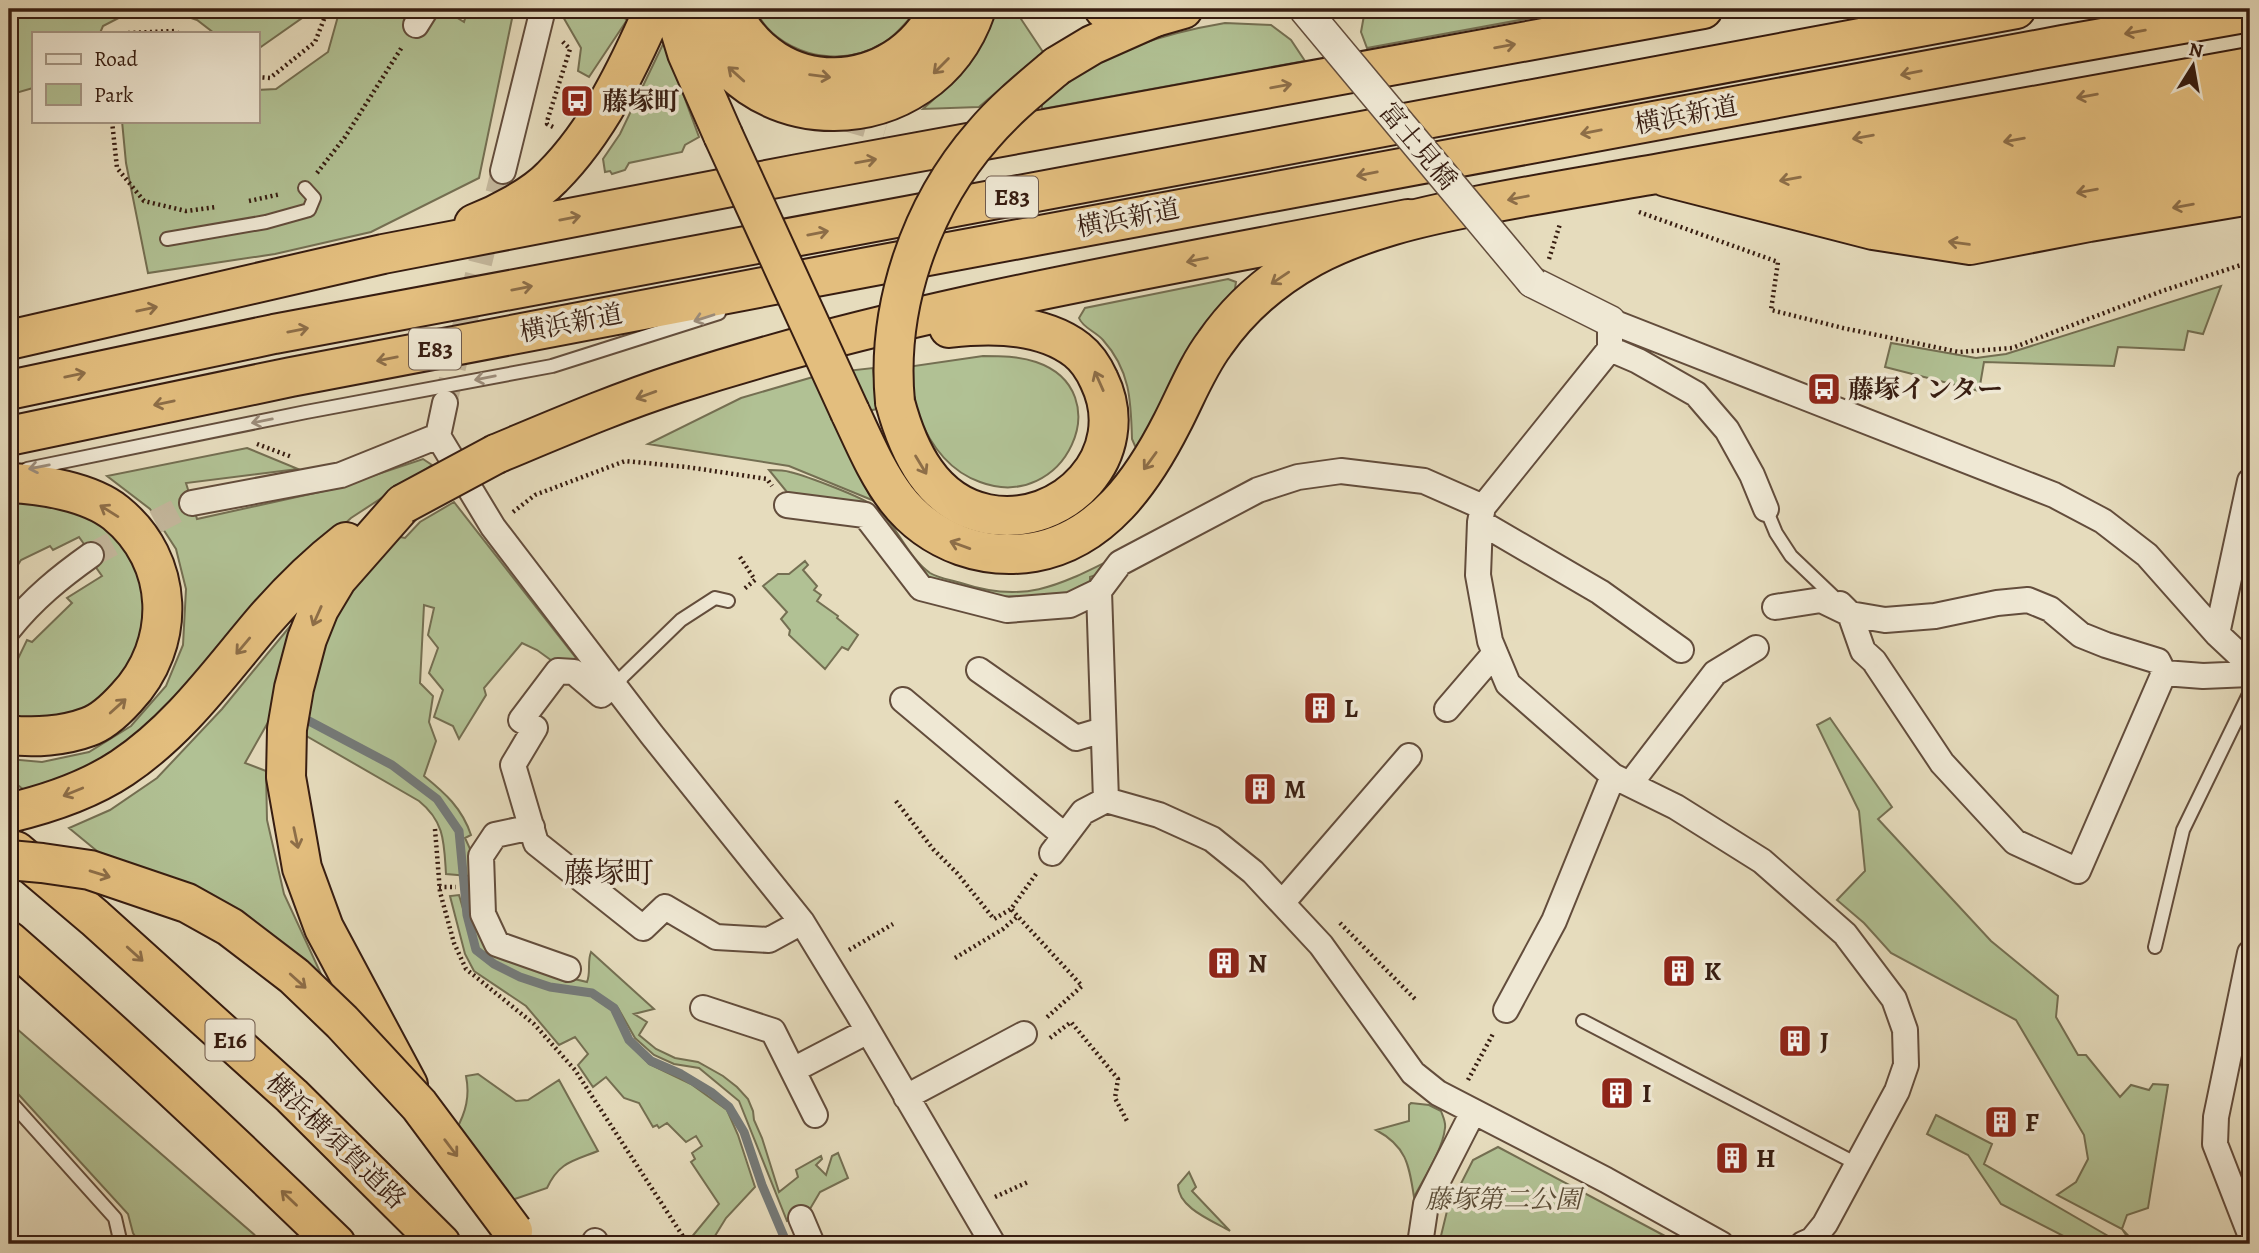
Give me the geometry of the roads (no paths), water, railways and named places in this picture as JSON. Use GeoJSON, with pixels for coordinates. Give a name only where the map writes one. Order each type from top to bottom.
{"type":"FeatureCollection","features":[{"type":"Feature","properties":{"kind":"highway"},"geometry":{"type":"LineString","coordinates":[[675,9],[687,53],[723,135],[849,412],[891,492],[910,515],[928,530],[969,548],[995,554],[1017,555],[1065,544],[1087,532],[1121,501],[1158,451],[1212,346],[1244,307],[1264,289],[1310,258],[1408,219]]}},
{"type":"Feature","properties":{"kind":"highway"},"geometry":{"type":"LineString","coordinates":[[694,9],[712,48],[737,76],[753,88],[785,104],[804,109],[844,111],[877,106],[892,100],[935,73],[957,49],[976,9]]}},
{"type":"Feature","properties":{"kind":"highway"},"geometry":{"type":"LineString","coordinates":[[731,9],[746,34],[770,58],[800,73],[834,78],[868,72],[899,58],[923,35],[939,9]]}},
{"type":"Feature","properties":{"kind":"highway"},"geometry":{"type":"LineString","coordinates":[[1104,9],[1134,16],[1169,13]]}},
{"type":"Feature","properties":{"kind":"highway"},"geometry":{"type":"LineString","coordinates":[[1573,33],[1617,9]]}},
{"type":"Feature","properties":{"kind":"highway"},"geometry":{"type":"LineString","coordinates":[[9,340],[383,254],[798,174],[1703,9]]}},
{"type":"Feature","properties":{"kind":"highway","name":"横浜新道"},"geometry":{"type":"LineString","coordinates":[[9,390],[274,334],[2016,9]]}},
{"type":"Feature","properties":{"kind":"highway","name":"横浜新道"},"geometry":{"type":"LineString","coordinates":[[9,436],[291,377],[863,268],[2250,12]]}},
{"type":"Feature","properties":{"kind":"highway"},"geometry":{"type":"LineString","coordinates":[[805,345],[959,327],[1016,327],[1061,340],[1079,352],[1094,370],[1103,389],[1108,410],[1107,432],[1102,452],[1092,472],[1077,490],[1058,504],[1017,517],[977,512],[955,502],[936,488],[912,450],[895,402],[892,375],[897,318],[905,284],[931,216],[946,187],[982,136],[1002,114],[1058,66],[1092,46],[1169,13]]}},
{"type":"Feature","properties":{"kind":"highway"},"geometry":{"type":"LineString","coordinates":[[383,254],[445,236],[480,222],[515,203],[550,179],[583,143],[616,87],[648,22]]}},
{"type":"Feature","properties":{"kind":"highway"},"geometry":{"type":"LineString","coordinates":[[9,813],[91,785],[121,769],[154,744],[179,721],[300,582],[361,530],[402,504],[496,454],[571,422],[666,387],[878,326],[1038,291],[1544,192],[2250,66]]}},
{"type":"Feature","properties":{"kind":"highway"},"geometry":{"type":"LineString","coordinates":[[887,124],[927,129],[998,126],[1214,98]]}},
{"type":"Feature","properties":{"kind":"highway"},"geometry":{"type":"LineString","coordinates":[[1720,191],[2250,98]]}},
{"type":"Feature","properties":{"kind":"highway"},"geometry":{"type":"LineString","coordinates":[[1799,212],[2250,129]]}},
{"type":"Feature","properties":{"kind":"highway"},"geometry":{"type":"LineString","coordinates":[[1873,230],[2250,162]]}},
{"type":"Feature","properties":{"kind":"highway"},"geometry":{"type":"LineString","coordinates":[[1655,174],[1873,230],[1970,245],[2250,195]]}},
{"type":"Feature","properties":{"kind":"highway"},"geometry":{"type":"LineString","coordinates":[[9,483],[65,491],[115,512],[138,537],[155,565],[162,590],[163,608],[162,629],[157,648],[138,686],[115,710],[89,727],[55,735],[9,735]]}},
{"type":"Feature","properties":{"kind":"highway"},"geometry":{"type":"LineString","coordinates":[[402,504],[337,579],[315,619],[294,688],[287,729],[286,777],[302,868],[324,928],[419,1105]]}},
{"type":"Feature","properties":{"kind":"highway","name":"横浜横須賀道路"},"geometry":{"type":"LineString","coordinates":[[9,845],[95,918],[292,1096],[441,1244]]}},
{"type":"Feature","properties":{"kind":"highway"},"geometry":{"type":"LineString","coordinates":[[9,860],[90,870],[187,904],[230,927],[294,976],[342,1022],[419,1105],[518,1238]]}},
{"type":"Feature","properties":{"kind":"highway"},"geometry":{"type":"LineString","coordinates":[[9,941],[242,1152],[336,1244]]}},
{"type":"Feature","properties":{"kind":"highway"},"geometry":{"type":"LineString","coordinates":[[9,966],[242,1152]]}},
{"type":"Feature","properties":{"kind":"street"},"geometry":{"type":"LineString","coordinates":[[508,181],[543,9]]}},
{"type":"Feature","properties":{"kind":"street","name":"富士見橋"},"geometry":{"type":"LineString","coordinates":[[1304,9],[1532,282],[1610,335]]}},
{"type":"Feature","properties":{"kind":"street"},"geometry":{"type":"LineString","coordinates":[[1610,335],[1638,361],[1696,394],[1727,430],[1752,475],[1766,509]]}},
{"type":"Feature","properties":{"kind":"street"},"geometry":{"type":"LineString","coordinates":[[1610,335],[1481,514],[1478,575],[1490,640],[1508,684],[1622,780],[1675,807],[1762,861],[1845,934],[1894,999],[1905,1030],[1906,1065],[1897,1091],[1825,1224],[1812,1240],[1803,1244]]}},
{"type":"Feature","properties":{"kind":"street"},"geometry":{"type":"LineString","coordinates":[[1610,335],[2054,495],[2103,521],[2147,555],[2217,635],[2250,665]]}},
{"type":"Feature","properties":{"kind":"street"},"geometry":{"type":"LineString","coordinates":[[445,403],[438,436],[492,527],[652,735],[802,922],[993,1244]]}},
{"type":"Feature","properties":{"kind":"street"},"geometry":{"type":"LineString","coordinates":[[192,503],[341,475],[438,436]]}},
{"type":"Feature","properties":{"kind":"street"},"geometry":{"type":"LineString","coordinates":[[787,505],[865,515],[922,588],[1007,610],[1070,605],[1099,591],[1120,563],[1258,490],[1298,477],[1341,471],[1424,481],[1481,514],[1600,592],[1681,650]]}},
{"type":"Feature","properties":{"kind":"street"},"geometry":{"type":"LineString","coordinates":[[2217,635],[2250,481]]}},
{"type":"Feature","properties":{"kind":"street"},"geometry":{"type":"LineString","coordinates":[[9,629],[29,605],[56,580],[91,555]]}},
{"type":"Feature","properties":{"kind":"street"},"geometry":{"type":"LineString","coordinates":[[1099,591],[1107,800]]}},
{"type":"Feature","properties":{"kind":"street"},"geometry":{"type":"LineString","coordinates":[[1833,596],[1850,614],[1863,651],[1874,661],[1942,763],[2015,842],[2078,871],[2164,673]]}},
{"type":"Feature","properties":{"kind":"street"},"geometry":{"type":"LineString","coordinates":[[1775,607],[1821,600],[1850,614],[1885,620],[1935,616],[1997,603],[2028,600],[2050,610],[2081,635],[2158,661],[2164,673]]}},
{"type":"Feature","properties":{"kind":"street"},"geometry":{"type":"LineString","coordinates":[[1506,1010],[1554,921],[1622,780],[1715,673],[1756,648]]}},
{"type":"Feature","properties":{"kind":"street"},"geometry":{"type":"LineString","coordinates":[[1447,709],[1495,653]]}},
{"type":"Feature","properties":{"kind":"street"},"geometry":{"type":"LineString","coordinates":[[979,670],[1076,738],[1103,730]]}},
{"type":"Feature","properties":{"kind":"street"},"geometry":{"type":"LineString","coordinates":[[615,684],[601,695],[574,672],[558,671],[521,720],[534,729],[513,765],[536,843],[643,928],[665,907],[716,937],[769,940],[802,922]]}},
{"type":"Feature","properties":{"kind":"street"},"geometry":{"type":"LineString","coordinates":[[2164,673],[2203,676],[2250,674]]}},
{"type":"Feature","properties":{"kind":"street"},"geometry":{"type":"LineString","coordinates":[[903,700],[1058,844],[1083,812],[1107,800],[1159,816],[1212,839],[1253,872],[1289,894],[1321,945],[1413,1073],[1438,1093],[1606,1180],[1721,1244]]}},
{"type":"Feature","properties":{"kind":"street"},"geometry":{"type":"LineString","coordinates":[[1289,894],[1409,756]]}},
{"type":"Feature","properties":{"kind":"street"},"geometry":{"type":"LineString","coordinates":[[532,827],[495,835],[481,856],[483,914],[497,944],[568,969]]}},
{"type":"Feature","properties":{"kind":"street"},"geometry":{"type":"LineString","coordinates":[[2250,953],[2216,1117],[2215,1144],[2250,1234]]}},
{"type":"Feature","properties":{"kind":"street"},"geometry":{"type":"LineString","coordinates":[[703,1008],[773,1031],[815,1115]]}},
{"type":"Feature","properties":{"kind":"street"},"geometry":{"type":"LineString","coordinates":[[793,1070],[868,1031]]}},
{"type":"Feature","properties":{"kind":"street"},"geometry":{"type":"LineString","coordinates":[[906,1097],[1024,1034]]}},
{"type":"Feature","properties":{"kind":"street"},"geometry":{"type":"LineString","coordinates":[[1420,1244],[1426,1204],[1473,1112]]}},
{"type":"Feature","properties":{"kind":"street"},"geometry":{"type":"LineString","coordinates":[[801,1218],[812,1244]]}},
{"type":"Feature","properties":{"kind":"lane"},"geometry":{"type":"LineString","coordinates":[[599,91],[648,22]]}},
{"type":"Feature","properties":{"kind":"lane"},"geometry":{"type":"LineString","coordinates":[[480,222],[508,181]]}},
{"type":"Feature","properties":{"kind":"lane"},"geometry":{"type":"LineString","coordinates":[[167,239],[266,222],[309,210],[314,198],[305,188]]}},
{"type":"Feature","properties":{"kind":"lane"},"geometry":{"type":"LineString","coordinates":[[759,300],[863,268]]}},
{"type":"Feature","properties":{"kind":"lane"},"geometry":{"type":"LineString","coordinates":[[9,473],[306,412],[552,366],[733,309]]}},
{"type":"Feature","properties":{"kind":"lane"},"geometry":{"type":"LineString","coordinates":[[1766,509],[1776,533],[1791,556],[1833,596]]}},
{"type":"Feature","properties":{"kind":"lane"},"geometry":{"type":"LineString","coordinates":[[615,684],[681,620],[715,598],[728,601]]}},
{"type":"Feature","properties":{"kind":"lane"},"geometry":{"type":"LineString","coordinates":[[2155,947],[2183,830],[2250,692]]}},
{"type":"Feature","properties":{"kind":"lane"},"geometry":{"type":"LineString","coordinates":[[1583,1021],[1857,1164]]}},
{"type":"Feature","properties":{"kind":"lane"},"geometry":{"type":"LineString","coordinates":[[9,1100],[115,1218],[121,1244]]}},
{"type":"Feature","properties":{"kind":"waterway"},"geometry":{"type":"LineString","coordinates":[[309,721],[392,765],[437,799],[459,831],[467,915],[476,950],[494,964],[520,977],[550,987],[592,993],[614,1008],[629,1040],[651,1061],[681,1074],[711,1092],[729,1107],[744,1132],[762,1185],[787,1244]]}},
{"type":"Feature","properties":{"kind":"tunnel"},"geometry":{"type":"LineString","coordinates":[[832,108],[887,124]]}},
{"type":"Feature","properties":{"kind":"tunnel"},"geometry":{"type":"LineString","coordinates":[[445,403],[503,171]]}},
{"type":"Feature","properties":{"kind":"tunnel"},"geometry":{"type":"LineString","coordinates":[[91,555],[192,503]]}},
{"type":"Feature","properties":{"kind":"place","name":"藤塚町"},"geometry":{"type":"Point","coordinates":[577,101]}},
{"type":"Feature","properties":{"kind":"place","name":"藤塚インター"},"geometry":{"type":"Point","coordinates":[1824,389]}},
{"type":"Feature","properties":{"kind":"place","name":"L"},"geometry":{"type":"Point","coordinates":[1320,708]}},
{"type":"Feature","properties":{"kind":"place","name":"M"},"geometry":{"type":"Point","coordinates":[1260,789]}},
{"type":"Feature","properties":{"kind":"place","name":"N"},"geometry":{"type":"Point","coordinates":[1224,963]}},
{"type":"Feature","properties":{"kind":"place","name":"K"},"geometry":{"type":"Point","coordinates":[1679,971]}},
{"type":"Feature","properties":{"kind":"place","name":"J"},"geometry":{"type":"Point","coordinates":[1795,1041]}},
{"type":"Feature","properties":{"kind":"place","name":"I"},"geometry":{"type":"Point","coordinates":[1617,1093]}},
{"type":"Feature","properties":{"kind":"place","name":"F"},"geometry":{"type":"Point","coordinates":[2001,1122]}},
{"type":"Feature","properties":{"kind":"place","name":"H"},"geometry":{"type":"Point","coordinates":[1732,1158]}},
{"type":"Feature","properties":{"kind":"district","name":"藤塚町"},"geometry":{"type":"Point","coordinates":[609,873]}},
{"type":"Feature","properties":{"kind":"park label","name":"藤塚第二公園"},"geometry":{"type":"Point","coordinates":[1503,1199]}}]}
